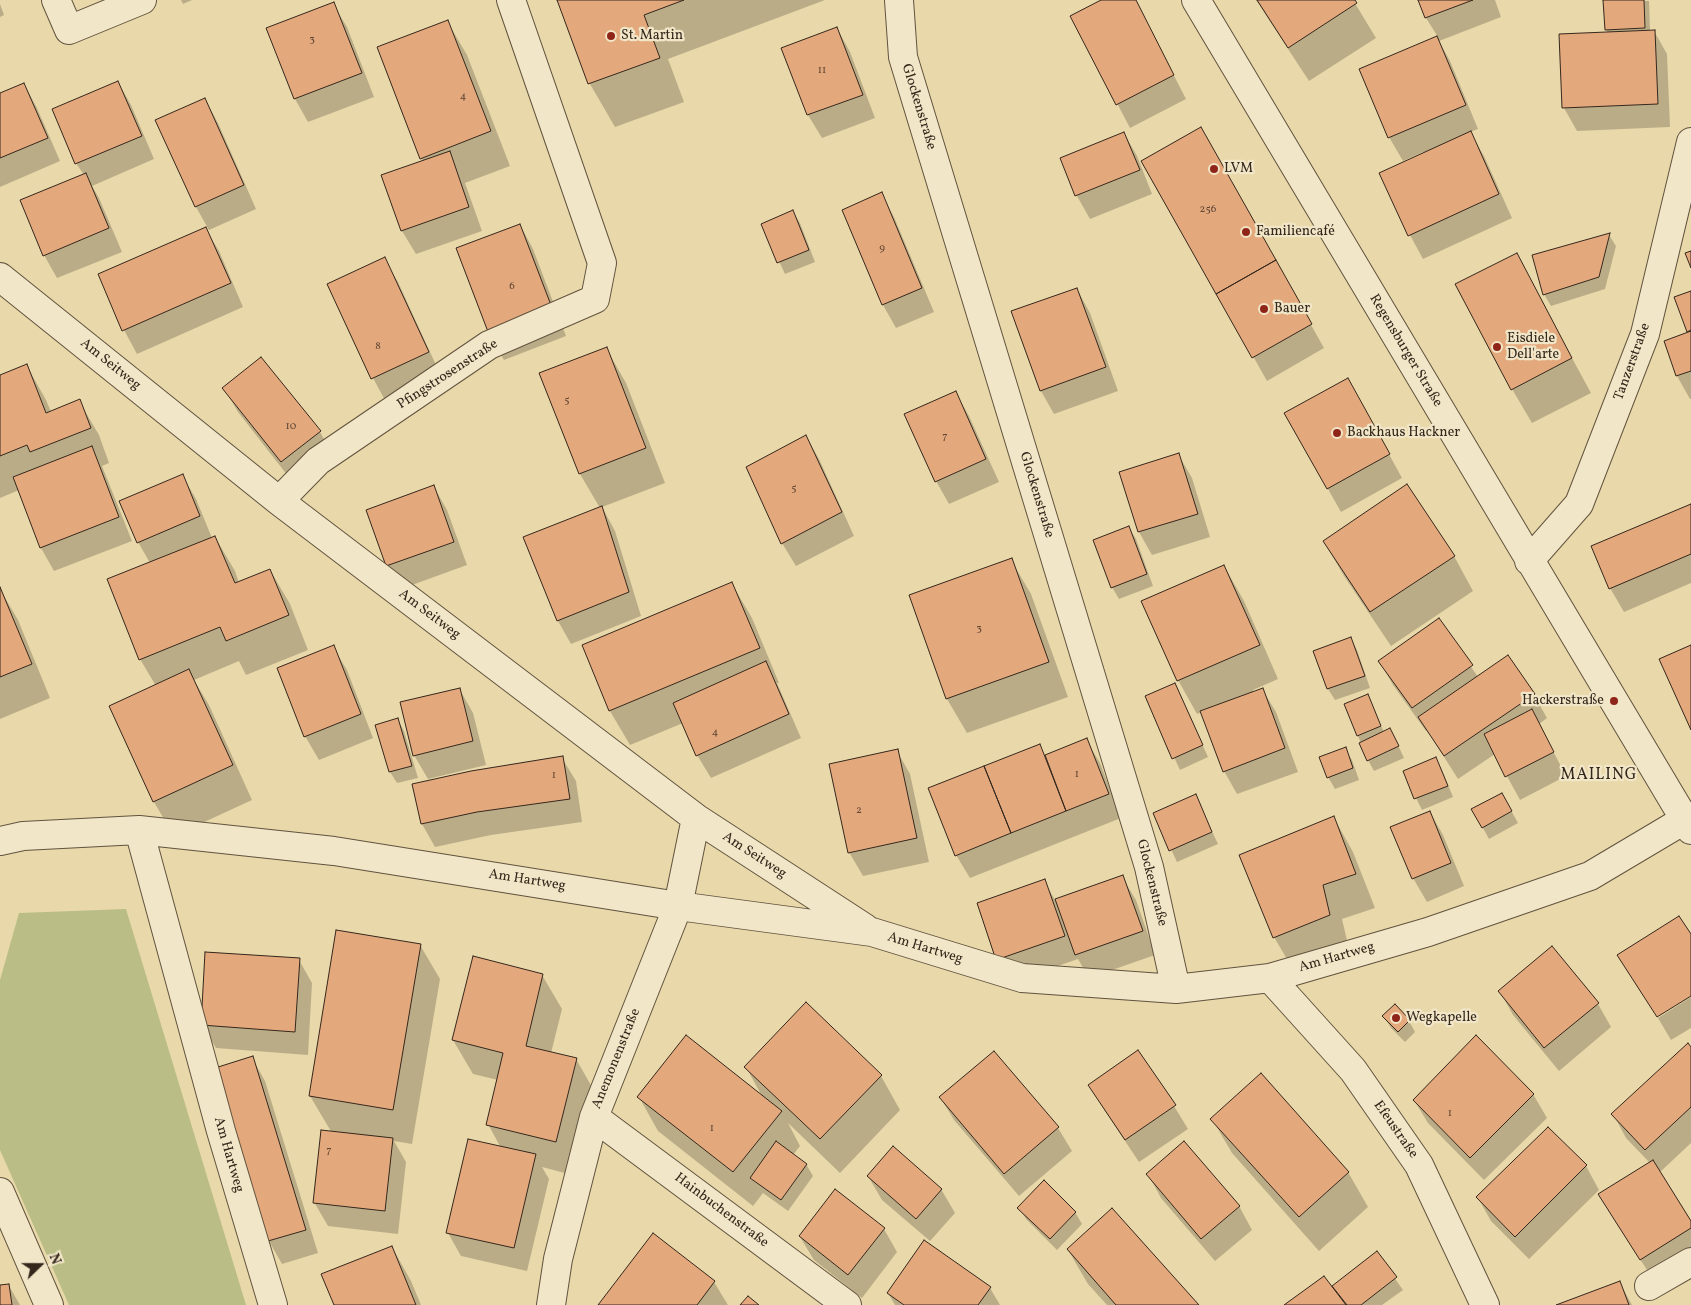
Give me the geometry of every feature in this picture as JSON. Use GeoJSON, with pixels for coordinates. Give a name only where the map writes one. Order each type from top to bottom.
{"type":"FeatureCollection","features":[{"type":"Feature","properties":{"kind":"street"},"geometry":{"type":"LineString","coordinates":[[56,0],[69,30],[142,0]]}},
{"type":"Feature","properties":{"kind":"street","name":"Pfingstrosenstraße"},"geometry":{"type":"LineString","coordinates":[[279,501],[318,462],[489,345],[595,299],[602,263],[511,0]]}},
{"type":"Feature","properties":{"kind":"street","name":"Glockenstraße"},"geometry":{"type":"LineString","coordinates":[[899,0],[902,57],[1149,867],[1176,989]]}},
{"type":"Feature","properties":{"kind":"street","name":"Regensburger Straße"},"geometry":{"type":"LineString","coordinates":[[1196,0],[1529,560],[1689,822]]}},
{"type":"Feature","properties":{"kind":"street","name":"Tanzerstraße"},"geometry":{"type":"LineString","coordinates":[[1529,560],[1578,504],[1645,334],[1681,224],[1691,142]]}},
{"type":"Feature","properties":{"kind":"street","name":"Am Seitweg"},"geometry":{"type":"LineString","coordinates":[[0,277],[279,501],[696,818],[872,932]]}},
{"type":"Feature","properties":{"kind":"street","name":"Anemonenstraße"},"geometry":{"type":"LineString","coordinates":[[551,1305],[558,1259],[594,1117],[678,906],[696,818]]}},
{"type":"Feature","properties":{"kind":"street","name":"Am Hartweg"},"geometry":{"type":"LineString","coordinates":[[0,841],[23,836],[139,830],[334,850],[678,906],[872,932],[1022,978],[1176,989],[1270,978],[1428,932],[1590,876],[1689,822]]}},
{"type":"Feature","properties":{"kind":"street","name":"Am Hartweg"},"geometry":{"type":"LineString","coordinates":[[139,830],[220,1132],[273,1305]]}},
{"type":"Feature","properties":{"kind":"street","name":"Efeustraße"},"geometry":{"type":"LineString","coordinates":[[1270,978],[1353,1070],[1419,1165],[1485,1305]]}},
{"type":"Feature","properties":{"kind":"street","name":"Hainbuchenstraße"},"geometry":{"type":"LineString","coordinates":[[594,1117],[847,1305]]}},
{"type":"Feature","properties":{"kind":"street"},"geometry":{"type":"LineString","coordinates":[[0,1192],[49,1305]]}},
{"type":"Feature","properties":{"kind":"street"},"geometry":{"type":"LineString","coordinates":[[1649,1286],[1691,1262]]}},
{"type":"Feature","properties":{"kind":"green space"},"geometry":{"type":"Polygon","coordinates":[[[126,909],[246,1305],[69,1305],[0,1150],[0,980],[19,913],[126,909]]]}},
{"type":"Feature","properties":{"kind":"building","name":"St. Martin"},"geometry":{"type":"Polygon","coordinates":[[[557,0],[684,0],[644,15],[660,58],[588,84],[557,0]]]}},
{"type":"Feature","properties":{"kind":"building"},"geometry":{"type":"Polygon","coordinates":[[[1101,0],[1136,0],[1174,75],[1116,105],[1070,16],[1101,0]]]}},
{"type":"Feature","properties":{"kind":"building"},"geometry":{"type":"Polygon","coordinates":[[[1257,0],[1355,0],[1357,3],[1288,48],[1257,0]]]}},
{"type":"Feature","properties":{"kind":"building"},"geometry":{"type":"Polygon","coordinates":[[[1418,0],[1473,0],[1425,18],[1418,0]]]}},
{"type":"Feature","properties":{"kind":"building"},"geometry":{"type":"Polygon","coordinates":[[[1603,0],[1644,0],[1645,28],[1605,30],[1603,0]]]}},
{"type":"Feature","properties":{"kind":"building"},"geometry":{"type":"Polygon","coordinates":[[[334,2],[362,73],[294,99],[266,28],[334,2]]]}},
{"type":"Feature","properties":{"kind":"building"},"geometry":{"type":"Polygon","coordinates":[[[448,20],[491,131],[420,159],[377,47],[448,20]]]}},
{"type":"Feature","properties":{"kind":"building"},"geometry":{"type":"Polygon","coordinates":[[[837,27],[863,95],[807,115],[781,48],[837,27]]]}},
{"type":"Feature","properties":{"kind":"building"},"geometry":{"type":"Polygon","coordinates":[[[1655,30],[1658,104],[1562,108],[1559,34],[1655,30]]]}},
{"type":"Feature","properties":{"kind":"building"},"geometry":{"type":"Polygon","coordinates":[[[1437,36],[1466,105],[1388,138],[1359,69],[1437,36]]]}},
{"type":"Feature","properties":{"kind":"building"},"geometry":{"type":"Polygon","coordinates":[[[118,81],[142,136],[75,164],[52,109],[118,81]]]}},
{"type":"Feature","properties":{"kind":"building"},"geometry":{"type":"Polygon","coordinates":[[[24,83],[48,138],[0,158],[0,93],[24,83]]]}},
{"type":"Feature","properties":{"kind":"building"},"geometry":{"type":"Polygon","coordinates":[[[205,98],[244,185],[195,207],[155,120],[205,98]]]}},
{"type":"Feature","properties":{"kind":"building"},"geometry":{"type":"Polygon","coordinates":[[[1201,127],[1276,260],[1216,294],[1141,161],[1201,127]]]}},
{"type":"Feature","properties":{"kind":"building"},"geometry":{"type":"Polygon","coordinates":[[[1471,131],[1499,194],[1408,236],[1379,173],[1471,131]]]}},
{"type":"Feature","properties":{"kind":"building"},"geometry":{"type":"Polygon","coordinates":[[[1124,132],[1140,170],[1075,196],[1060,158],[1124,132]]]}},
{"type":"Feature","properties":{"kind":"building"},"geometry":{"type":"Polygon","coordinates":[[[450,151],[469,207],[401,231],[381,175],[450,151]]]}},
{"type":"Feature","properties":{"kind":"building"},"geometry":{"type":"Polygon","coordinates":[[[86,173],[109,228],[43,256],[20,200],[86,173]]]}},
{"type":"Feature","properties":{"kind":"building"},"geometry":{"type":"Polygon","coordinates":[[[882,192],[922,288],[882,305],[842,210],[882,192]]]}},
{"type":"Feature","properties":{"kind":"building"},"geometry":{"type":"Polygon","coordinates":[[[793,210],[809,250],[777,263],[761,224],[793,210]]]}},
{"type":"Feature","properties":{"kind":"building"},"geometry":{"type":"Polygon","coordinates":[[[520,224],[554,313],[490,337],[456,248],[520,224]]]}},
{"type":"Feature","properties":{"kind":"building"},"geometry":{"type":"Polygon","coordinates":[[[206,227],[231,283],[122,331],[98,274],[206,227]]]}},
{"type":"Feature","properties":{"kind":"building"},"geometry":{"type":"Polygon","coordinates":[[[1610,233],[1599,277],[1543,295],[1532,255],[1610,233]]]}},
{"type":"Feature","properties":{"kind":"building"},"geometry":{"type":"Polygon","coordinates":[[[1691,251],[1691,268],[1685,253],[1691,251]]]}},
{"type":"Feature","properties":{"kind":"building"},"geometry":{"type":"Polygon","coordinates":[[[1517,253],[1572,358],[1511,390],[1455,284],[1517,253]]]}},
{"type":"Feature","properties":{"kind":"building"},"geometry":{"type":"Polygon","coordinates":[[[385,257],[429,352],[371,379],[327,284],[385,257]]]}},
{"type":"Feature","properties":{"kind":"building","name":"Bauer"},"geometry":{"type":"Polygon","coordinates":[[[1276,260],[1312,324],[1252,358],[1216,294],[1276,260]]]}},
{"type":"Feature","properties":{"kind":"building"},"geometry":{"type":"Polygon","coordinates":[[[1077,288],[1106,367],[1040,391],[1011,311],[1077,288]]]}},
{"type":"Feature","properties":{"kind":"building"},"geometry":{"type":"Polygon","coordinates":[[[1691,291],[1691,330],[1687,332],[1674,297],[1691,291]]]}},
{"type":"Feature","properties":{"kind":"building"},"geometry":{"type":"Polygon","coordinates":[[[1691,331],[1691,371],[1676,376],[1664,341],[1691,331]]]}},
{"type":"Feature","properties":{"kind":"building"},"geometry":{"type":"Polygon","coordinates":[[[607,347],[646,448],[579,474],[539,373],[607,347]]]}},
{"type":"Feature","properties":{"kind":"building"},"geometry":{"type":"Polygon","coordinates":[[[261,357],[321,431],[281,462],[222,388],[261,357]]]}},
{"type":"Feature","properties":{"kind":"building"},"geometry":{"type":"Polygon","coordinates":[[[27,364],[46,413],[80,399],[91,428],[30,452],[27,445],[0,456],[0,375],[27,364]]]}},
{"type":"Feature","properties":{"kind":"building","name":"Backhaus Hackner"},"geometry":{"type":"Polygon","coordinates":[[[1348,378],[1390,454],[1327,489],[1284,413],[1348,378]]]}},
{"type":"Feature","properties":{"kind":"building"},"geometry":{"type":"Polygon","coordinates":[[[956,391],[986,459],[935,482],[904,414],[956,391]]]}},
{"type":"Feature","properties":{"kind":"building"},"geometry":{"type":"Polygon","coordinates":[[[806,435],[842,512],[781,544],[746,467],[806,435]]]}},
{"type":"Feature","properties":{"kind":"building"},"geometry":{"type":"Polygon","coordinates":[[[92,446],[119,517],[40,548],[13,477],[92,446]]]}},
{"type":"Feature","properties":{"kind":"building"},"geometry":{"type":"Polygon","coordinates":[[[1179,453],[1198,514],[1138,532],[1119,472],[1179,453]]]}},
{"type":"Feature","properties":{"kind":"building"},"geometry":{"type":"Polygon","coordinates":[[[183,474],[200,516],[137,543],[119,501],[183,474]]]}},
{"type":"Feature","properties":{"kind":"building"},"geometry":{"type":"Polygon","coordinates":[[[1407,484],[1455,556],[1370,612],[1323,541],[1407,484]]]}},
{"type":"Feature","properties":{"kind":"building"},"geometry":{"type":"Polygon","coordinates":[[[434,485],[454,542],[386,566],[366,510],[434,485]]]}},
{"type":"Feature","properties":{"kind":"building"},"geometry":{"type":"Polygon","coordinates":[[[1691,504],[1691,554],[1609,589],[1591,546],[1691,504]]]}},
{"type":"Feature","properties":{"kind":"building"},"geometry":{"type":"Polygon","coordinates":[[[602,506],[629,592],[557,621],[523,537],[602,506]]]}},
{"type":"Feature","properties":{"kind":"building"},"geometry":{"type":"Polygon","coordinates":[[[1129,526],[1147,574],[1111,588],[1093,540],[1129,526]]]}},
{"type":"Feature","properties":{"kind":"building"},"geometry":{"type":"Polygon","coordinates":[[[215,536],[235,583],[270,569],[289,615],[226,641],[220,627],[139,660],[107,579],[215,536]]]}},
{"type":"Feature","properties":{"kind":"building"},"geometry":{"type":"Polygon","coordinates":[[[1012,558],[1049,662],[946,699],[909,595],[1012,558]]]}},
{"type":"Feature","properties":{"kind":"building"},"geometry":{"type":"Polygon","coordinates":[[[1224,565],[1260,645],[1177,681],[1141,601],[1224,565]]]}},
{"type":"Feature","properties":{"kind":"building"},"geometry":{"type":"Polygon","coordinates":[[[732,582],[760,648],[609,711],[582,645],[732,582]]]}},
{"type":"Feature","properties":{"kind":"building"},"geometry":{"type":"Polygon","coordinates":[[[0,587],[32,664],[0,677],[0,587]]]}},
{"type":"Feature","properties":{"kind":"building"},"geometry":{"type":"Polygon","coordinates":[[[1439,618],[1473,665],[1412,708],[1378,661],[1439,618]]]}},
{"type":"Feature","properties":{"kind":"building"},"geometry":{"type":"Polygon","coordinates":[[[1351,637],[1365,676],[1327,689],[1313,651],[1351,637]]]}},
{"type":"Feature","properties":{"kind":"building"},"geometry":{"type":"Polygon","coordinates":[[[334,645],[361,714],[304,737],[277,668],[334,645]]]}},
{"type":"Feature","properties":{"kind":"building"},"geometry":{"type":"Polygon","coordinates":[[[1691,645],[1691,730],[1659,659],[1691,645]]]}},
{"type":"Feature","properties":{"kind":"building"},"geometry":{"type":"Polygon","coordinates":[[[1508,655],[1535,694],[1444,756],[1418,717],[1508,655]]]}},
{"type":"Feature","properties":{"kind":"building"},"geometry":{"type":"Polygon","coordinates":[[[766,661],[789,714],[696,756],[673,703],[766,661]]]}},
{"type":"Feature","properties":{"kind":"building"},"geometry":{"type":"Polygon","coordinates":[[[189,669],[233,765],[153,802],[109,706],[189,669]]]}},
{"type":"Feature","properties":{"kind":"building"},"geometry":{"type":"Polygon","coordinates":[[[1175,683],[1203,745],[1172,759],[1145,696],[1175,683]]]}},
{"type":"Feature","properties":{"kind":"building"},"geometry":{"type":"Polygon","coordinates":[[[460,688],[473,741],[413,756],[400,702],[460,688]]]}},
{"type":"Feature","properties":{"kind":"building"},"geometry":{"type":"Polygon","coordinates":[[[1263,688],[1285,748],[1223,772],[1200,711],[1263,688]]]}},
{"type":"Feature","properties":{"kind":"building"},"geometry":{"type":"Polygon","coordinates":[[[1368,694],[1381,726],[1357,736],[1344,704],[1368,694]]]}},
{"type":"Feature","properties":{"kind":"building"},"geometry":{"type":"Polygon","coordinates":[[[1532,709],[1554,752],[1505,777],[1484,734],[1532,709]]]}},
{"type":"Feature","properties":{"kind":"building"},"geometry":{"type":"Polygon","coordinates":[[[398,718],[412,766],[389,772],[375,725],[398,718]]]}},
{"type":"Feature","properties":{"kind":"building"},"geometry":{"type":"Polygon","coordinates":[[[1390,728],[1399,746],[1367,761],[1359,743],[1390,728]]]}},
{"type":"Feature","properties":{"kind":"building"},"geometry":{"type":"Polygon","coordinates":[[[1087,738],[1109,794],[1066,811],[1045,755],[1087,738]]]}},
{"type":"Feature","properties":{"kind":"building"},"geometry":{"type":"Polygon","coordinates":[[[1040,744],[1066,811],[1011,833],[984,766],[1040,744]]]}},
{"type":"Feature","properties":{"kind":"building"},"geometry":{"type":"Polygon","coordinates":[[[1346,747],[1353,768],[1327,778],[1319,757],[1346,747]]]}},
{"type":"Feature","properties":{"kind":"building"},"geometry":{"type":"Polygon","coordinates":[[[898,749],[917,838],[848,853],[829,764],[898,749]]]}},
{"type":"Feature","properties":{"kind":"building"},"geometry":{"type":"Polygon","coordinates":[[[563,756],[570,799],[477,812],[421,824],[412,784],[471,771],[563,756]]]}},
{"type":"Feature","properties":{"kind":"building"},"geometry":{"type":"Polygon","coordinates":[[[1436,757],[1448,786],[1414,799],[1403,771],[1436,757]]]}},
{"type":"Feature","properties":{"kind":"building"},"geometry":{"type":"Polygon","coordinates":[[[984,766],[1011,833],[955,856],[928,788],[984,766]]]}},
{"type":"Feature","properties":{"kind":"building"},"geometry":{"type":"Polygon","coordinates":[[[1502,793],[1512,811],[1482,828],[1471,809],[1502,793]]]}},
{"type":"Feature","properties":{"kind":"building"},"geometry":{"type":"Polygon","coordinates":[[[1196,794],[1212,832],[1169,851],[1153,813],[1196,794]]]}},
{"type":"Feature","properties":{"kind":"building"},"geometry":{"type":"Polygon","coordinates":[[[1430,811],[1451,863],[1412,879],[1390,827],[1430,811]]]}},
{"type":"Feature","properties":{"kind":"building"},"geometry":{"type":"Polygon","coordinates":[[[1334,816],[1356,874],[1323,885],[1330,915],[1273,938],[1239,855],[1334,816]]]}},
{"type":"Feature","properties":{"kind":"building"},"geometry":{"type":"Polygon","coordinates":[[[1123,875],[1143,931],[1075,955],[1055,899],[1123,875]]]}},
{"type":"Feature","properties":{"kind":"building"},"geometry":{"type":"Polygon","coordinates":[[[1045,879],[1065,936],[996,960],[977,903],[1045,879]]]}},
{"type":"Feature","properties":{"kind":"building"},"geometry":{"type":"Polygon","coordinates":[[[1679,916],[1691,934],[1691,996],[1657,1017],[1617,955],[1679,916]]]}},
{"type":"Feature","properties":{"kind":"building"},"geometry":{"type":"Polygon","coordinates":[[[336,930],[421,944],[393,1110],[309,1096],[336,930]]]}},
{"type":"Feature","properties":{"kind":"building"},"geometry":{"type":"Polygon","coordinates":[[[1552,946],[1599,1003],[1544,1048],[1498,991],[1552,946]]]}},
{"type":"Feature","properties":{"kind":"building"},"geometry":{"type":"Polygon","coordinates":[[[205,952],[300,958],[295,1032],[201,1025],[205,952]]]}},
{"type":"Feature","properties":{"kind":"building"},"geometry":{"type":"Polygon","coordinates":[[[473,956],[543,974],[526,1046],[577,1058],[556,1142],[486,1125],[503,1053],[452,1040],[473,956]]]}},
{"type":"Feature","properties":{"kind":"building"},"geometry":{"type":"Polygon","coordinates":[[[806,1002],[882,1075],[820,1139],[744,1067],[806,1002]]]}},
{"type":"Feature","properties":{"kind":"building","name":"Wegkapelle"},"geometry":{"type":"Polygon","coordinates":[[[1395,1004],[1410,1020],[1398,1032],[1382,1016],[1395,1004]]]}},
{"type":"Feature","properties":{"kind":"building"},"geometry":{"type":"Polygon","coordinates":[[[686,1035],[782,1111],[733,1172],[637,1097],[686,1035]]]}},
{"type":"Feature","properties":{"kind":"building"},"geometry":{"type":"Polygon","coordinates":[[[1476,1035],[1534,1094],[1470,1158],[1413,1100],[1476,1035]]]}},
{"type":"Feature","properties":{"kind":"building"},"geometry":{"type":"Polygon","coordinates":[[[1688,1043],[1691,1047],[1691,1107],[1645,1150],[1611,1114],[1688,1043]]]}},
{"type":"Feature","properties":{"kind":"building"},"geometry":{"type":"Polygon","coordinates":[[[1138,1050],[1176,1105],[1125,1140],[1088,1085],[1138,1050]]]}},
{"type":"Feature","properties":{"kind":"building"},"geometry":{"type":"Polygon","coordinates":[[[994,1051],[1059,1127],[1004,1174],[939,1097],[994,1051]]]}},
{"type":"Feature","properties":{"kind":"building"},"geometry":{"type":"Polygon","coordinates":[[[253,1056],[306,1230],[268,1241],[215,1068],[253,1056]]]}},
{"type":"Feature","properties":{"kind":"building"},"geometry":{"type":"Polygon","coordinates":[[[1261,1073],[1349,1172],[1299,1217],[1210,1119],[1261,1073]]]}},
{"type":"Feature","properties":{"kind":"building"},"geometry":{"type":"Polygon","coordinates":[[[1548,1127],[1587,1165],[1515,1237],[1476,1197],[1548,1127]]]}},
{"type":"Feature","properties":{"kind":"building"},"geometry":{"type":"Polygon","coordinates":[[[321,1130],[393,1138],[385,1211],[313,1203],[321,1130]]]}},
{"type":"Feature","properties":{"kind":"building"},"geometry":{"type":"Polygon","coordinates":[[[468,1139],[536,1154],[514,1248],[446,1233],[468,1139]]]}},
{"type":"Feature","properties":{"kind":"building"},"geometry":{"type":"Polygon","coordinates":[[[776,1141],[807,1164],[781,1200],[750,1178],[776,1141]]]}},
{"type":"Feature","properties":{"kind":"building"},"geometry":{"type":"Polygon","coordinates":[[[1184,1141],[1240,1206],[1201,1239],[1146,1174],[1184,1141]]]}},
{"type":"Feature","properties":{"kind":"building"},"geometry":{"type":"Polygon","coordinates":[[[893,1146],[942,1189],[916,1219],[867,1176],[893,1146]]]}},
{"type":"Feature","properties":{"kind":"building"},"geometry":{"type":"Polygon","coordinates":[[[1653,1160],[1691,1221],[1691,1228],[1640,1260],[1598,1194],[1653,1160]]]}},
{"type":"Feature","properties":{"kind":"building"},"geometry":{"type":"Polygon","coordinates":[[[1044,1180],[1076,1212],[1050,1239],[1017,1208],[1044,1180]]]}},
{"type":"Feature","properties":{"kind":"building"},"geometry":{"type":"Polygon","coordinates":[[[835,1189],[885,1228],[848,1275],[799,1236],[835,1189]]]}},
{"type":"Feature","properties":{"kind":"building"},"geometry":{"type":"Polygon","coordinates":[[[1112,1208],[1199,1305],[1116,1305],[1067,1249],[1112,1208]]]}},
{"type":"Feature","properties":{"kind":"building"},"geometry":{"type":"Polygon","coordinates":[[[653,1233],[715,1281],[697,1305],[598,1305],[653,1233]]]}},
{"type":"Feature","properties":{"kind":"building"},"geometry":{"type":"Polygon","coordinates":[[[924,1240],[991,1287],[978,1305],[904,1305],[887,1293],[924,1240]]]}},
{"type":"Feature","properties":{"kind":"building"},"geometry":{"type":"Polygon","coordinates":[[[392,1246],[416,1305],[334,1305],[321,1274],[392,1246]]]}},
{"type":"Feature","properties":{"kind":"building"},"geometry":{"type":"Polygon","coordinates":[[[1377,1251],[1397,1277],[1361,1305],[1347,1305],[1332,1286],[1377,1251]]]}},
{"type":"Feature","properties":{"kind":"building"},"geometry":{"type":"Polygon","coordinates":[[[1324,1276],[1346,1305],[1284,1305],[1324,1276]]]}},
{"type":"Feature","properties":{"kind":"building"},"geometry":{"type":"Polygon","coordinates":[[[1620,1281],[1629,1305],[1556,1305],[1620,1281]]]}},
{"type":"Feature","properties":{"kind":"building"},"geometry":{"type":"Polygon","coordinates":[[[9,1284],[12,1305],[0,1305],[0,1285],[9,1284]]]}},
{"type":"Feature","properties":{"kind":"building"},"geometry":{"type":"Polygon","coordinates":[[[748,1296],[759,1305],[740,1305],[748,1296]]]}},
{"type":"Feature","properties":{"kind":"place","name":"St. Martin"},"geometry":{"type":"Point","coordinates":[611,36]}},
{"type":"Feature","properties":{"kind":"place","name":"LVM"},"geometry":{"type":"Point","coordinates":[1214,169]}},
{"type":"Feature","properties":{"kind":"place","name":"Familiencafé"},"geometry":{"type":"Point","coordinates":[1246,232]}},
{"type":"Feature","properties":{"kind":"place","name":"Bauer"},"geometry":{"type":"Point","coordinates":[1264,309]}},
{"type":"Feature","properties":{"kind":"place","name":"Eisdiele Dell'arte"},"geometry":{"type":"Point","coordinates":[1497,347]}},
{"type":"Feature","properties":{"kind":"place","name":"Backhaus Hackner"},"geometry":{"type":"Point","coordinates":[1337,433]}},
{"type":"Feature","properties":{"kind":"place","name":"Hackerstraße"},"geometry":{"type":"Point","coordinates":[1614,701]}},
{"type":"Feature","properties":{"kind":"place","name":"Wegkapelle"},"geometry":{"type":"Point","coordinates":[1396,1018]}},
{"type":"Feature","properties":{"kind":"district","name":"MAILING"},"geometry":{"type":"Point","coordinates":[1599,776]}}]}
